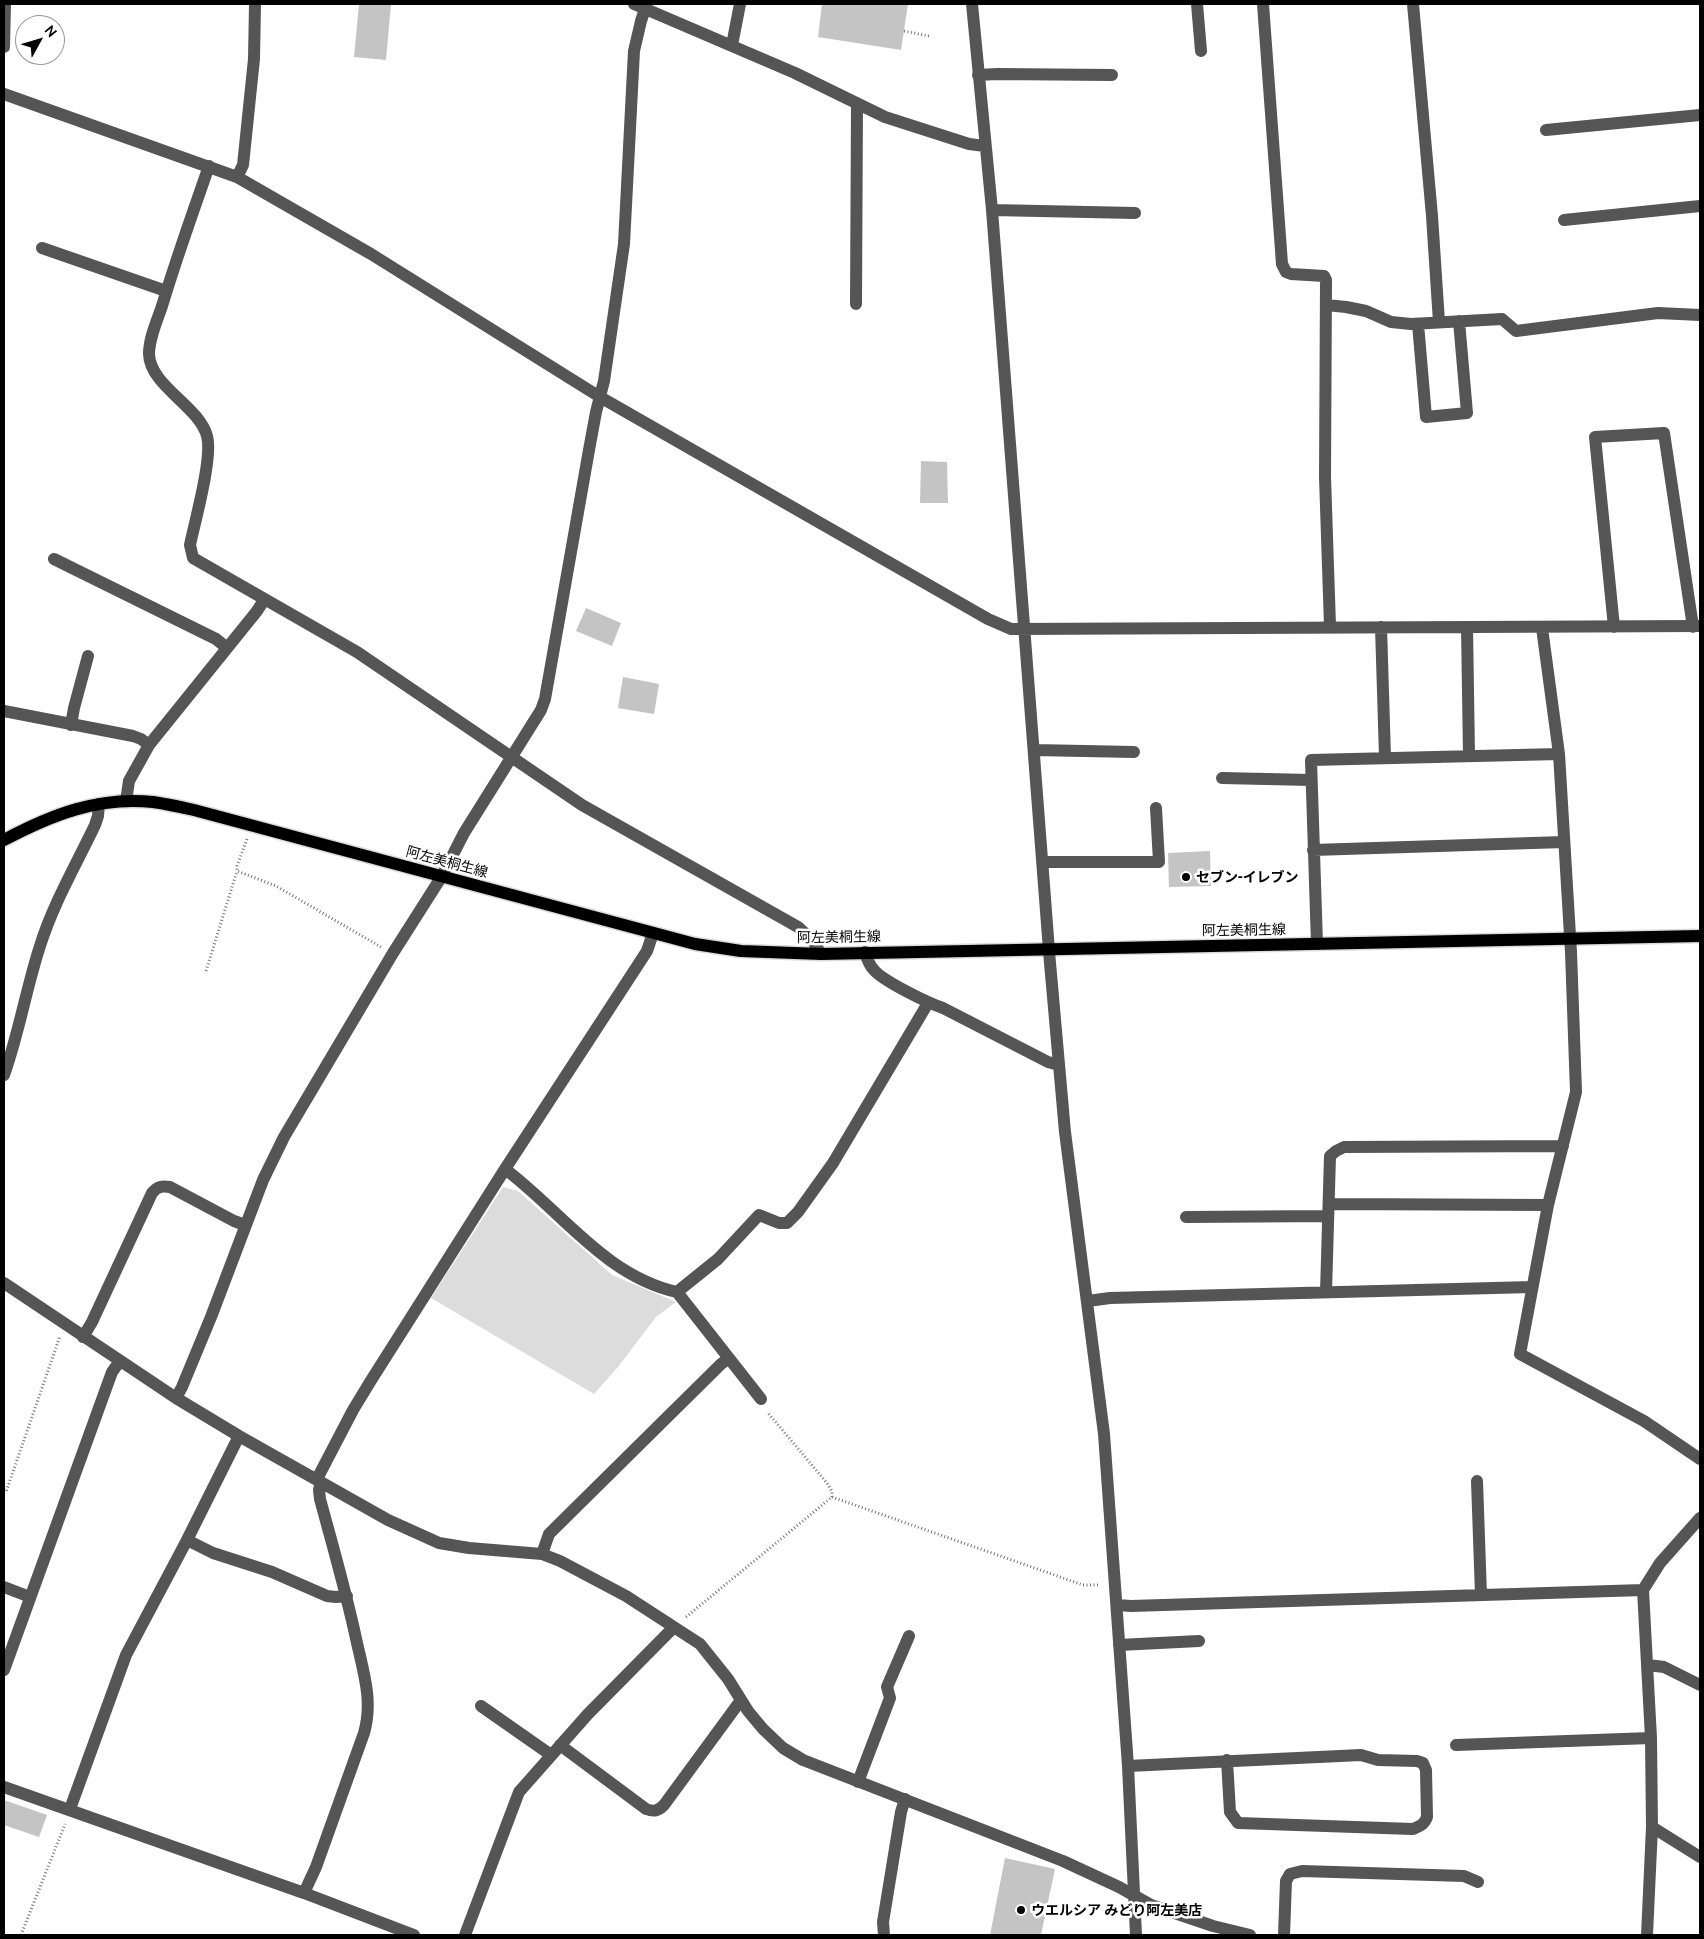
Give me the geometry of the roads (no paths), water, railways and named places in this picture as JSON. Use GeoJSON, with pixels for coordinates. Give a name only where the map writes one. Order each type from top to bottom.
{"type":"FeatureCollection","features":[{"type":"Feature","properties":{"kind":"main road","name":"阿左美桐生線"},"geometry":{"type":"LineString","coordinates":[[4,840],[47,818],[77,808],[126,801],[166,804],[695,944],[741,951],[821,954],[1700,936]]}},
{"type":"Feature","properties":{"kind":"street"},"geometry":{"type":"LineString","coordinates":[[4,47],[5,4]]}},
{"type":"Feature","properties":{"kind":"street"},"geometry":{"type":"LineString","coordinates":[[237,176],[243,165],[254,59],[255,4]]}},
{"type":"Feature","properties":{"kind":"street"},"geometry":{"type":"LineString","coordinates":[[732,45],[740,4]]}},
{"type":"Feature","properties":{"kind":"street"},"geometry":{"type":"LineString","coordinates":[[972,4],[992,210],[1059,1065],[1070,1173],[1104,1434],[1128,1766],[1136,1935]]}},
{"type":"Feature","properties":{"kind":"street"},"geometry":{"type":"LineString","coordinates":[[1197,4],[1201,51]]}},
{"type":"Feature","properties":{"kind":"street"},"geometry":{"type":"LineString","coordinates":[[1263,4],[1282,264],[1286,272],[1291,274],[1324,276],[1326,280],[1325,477],[1330,626]]}},
{"type":"Feature","properties":{"kind":"street"},"geometry":{"type":"LineString","coordinates":[[1413,4],[1439,322]]}},
{"type":"Feature","properties":{"kind":"street"},"geometry":{"type":"LineString","coordinates":[[639,7],[795,73],[885,117],[969,144],[985,146]]}},
{"type":"Feature","properties":{"kind":"street"},"geometry":{"type":"LineString","coordinates":[[176,1398],[211,1317],[263,1180],[284,1137],[393,953],[442,876],[464,833],[541,710],[548,686],[589,450],[604,381],[624,244],[634,51],[641,21],[639,7]]}},
{"type":"Feature","properties":{"kind":"street"},"geometry":{"type":"LineString","coordinates":[[978,75],[1112,75]]}},
{"type":"Feature","properties":{"kind":"street"},"geometry":{"type":"LineString","coordinates":[[4,94],[237,176],[448,301],[600,397],[988,619],[1011,629],[1330,626],[1542,628],[1697,626],[1664,434],[1595,437],[1614,627]]}},
{"type":"Feature","properties":{"kind":"street"},"geometry":{"type":"LineString","coordinates":[[856,304],[857,103]]}},
{"type":"Feature","properties":{"kind":"street"},"geometry":{"type":"LineString","coordinates":[[1546,130],[1700,115]]}},
{"type":"Feature","properties":{"kind":"street"},"geometry":{"type":"LineString","coordinates":[[209,166],[150,344],[150,362],[156,374],[202,426],[209,445],[190,545],[193,558],[200,564],[357,652],[582,805],[798,927],[813,941],[821,954]]}},
{"type":"Feature","properties":{"kind":"street"},"geometry":{"type":"LineString","coordinates":[[1564,220],[1700,206]]}},
{"type":"Feature","properties":{"kind":"street"},"geometry":{"type":"LineString","coordinates":[[992,210],[1134,213]]}},
{"type":"Feature","properties":{"kind":"street"},"geometry":{"type":"LineString","coordinates":[[42,248],[166,291]]}},
{"type":"Feature","properties":{"kind":"street"},"geometry":{"type":"LineString","coordinates":[[1326,305],[1346,306],[1366,311],[1391,322],[1418,324],[1502,319],[1516,331],[1658,313],[1700,315]]}},
{"type":"Feature","properties":{"kind":"street"},"geometry":{"type":"LineString","coordinates":[[1418,324],[1426,417],[1467,413],[1458,321]]}},
{"type":"Feature","properties":{"kind":"street"},"geometry":{"type":"LineString","coordinates":[[54,559],[216,639],[227,648]]}},
{"type":"Feature","properties":{"kind":"street"},"geometry":{"type":"LineString","coordinates":[[126,801],[129,781],[149,745],[264,600]]}},
{"type":"Feature","properties":{"kind":"street"},"geometry":{"type":"LineString","coordinates":[[1381,627],[1385,757]]}},
{"type":"Feature","properties":{"kind":"street"},"geometry":{"type":"LineString","coordinates":[[1467,627],[1469,755]]}},
{"type":"Feature","properties":{"kind":"street"},"geometry":{"type":"LineString","coordinates":[[1542,628],[1559,754],[1576,1092],[1548,1205],[1520,1354],[1644,1421],[1700,1459]]}},
{"type":"Feature","properties":{"kind":"street"},"geometry":{"type":"LineString","coordinates":[[71,725],[88,656]]}},
{"type":"Feature","properties":{"kind":"street"},"geometry":{"type":"LineString","coordinates":[[4,711],[133,736],[149,745]]}},
{"type":"Feature","properties":{"kind":"street"},"geometry":{"type":"LineString","coordinates":[[1034,750],[1134,752]]}},
{"type":"Feature","properties":{"kind":"street"},"geometry":{"type":"LineString","coordinates":[[1317,944],[1311,760],[1559,754]]}},
{"type":"Feature","properties":{"kind":"street"},"geometry":{"type":"LineString","coordinates":[[1222,778],[1311,780]]}},
{"type":"Feature","properties":{"kind":"street"},"geometry":{"type":"LineString","coordinates":[[4,1075],[40,945],[95,825],[99,804]]}},
{"type":"Feature","properties":{"kind":"street"},"geometry":{"type":"LineString","coordinates":[[1044,862],[1159,862],[1156,808]]}},
{"type":"Feature","properties":{"kind":"street"},"geometry":{"type":"LineString","coordinates":[[1313,850],[1564,842]]}},
{"type":"Feature","properties":{"kind":"street"},"geometry":{"type":"LineString","coordinates":[[304,1893],[316,1868],[367,1722],[368,1698],[347,1596],[320,1499],[319,1481],[353,1410],[505,1169],[647,951],[653,933]]}},
{"type":"Feature","properties":{"kind":"street"},"geometry":{"type":"LineString","coordinates":[[865,952],[869,963],[877,974],[928,1003],[943,1008],[1048,1062],[1059,1065]]}},
{"type":"Feature","properties":{"kind":"street"},"geometry":{"type":"LineString","coordinates":[[677,1292],[728,1250],[759,1215],[779,1223],[787,1223],[798,1212],[833,1163],[928,1003]]}},
{"type":"Feature","properties":{"kind":"street"},"geometry":{"type":"LineString","coordinates":[[1326,1292],[1330,1156],[1336,1151],[1344,1147],[1563,1146]]}},
{"type":"Feature","properties":{"kind":"street"},"geometry":{"type":"LineString","coordinates":[[505,1169],[620,1269],[664,1290],[677,1292],[761,1399]]}},
{"type":"Feature","properties":{"kind":"street"},"geometry":{"type":"LineString","coordinates":[[83,1337],[92,1322],[152,1192],[156,1188],[162,1186],[170,1187],[245,1225]]}},
{"type":"Feature","properties":{"kind":"street"},"geometry":{"type":"LineString","coordinates":[[1186,1217],[1328,1210],[1548,1205]]}},
{"type":"Feature","properties":{"kind":"street"},"geometry":{"type":"LineString","coordinates":[[4,1283],[176,1398],[239,1436],[388,1520],[439,1543],[470,1548],[542,1554],[560,1561],[626,1596],[700,1644],[763,1729],[783,1748],[803,1760],[1063,1861],[1151,1905],[1212,1926],[1250,1935]]}},
{"type":"Feature","properties":{"kind":"street"},"geometry":{"type":"LineString","coordinates":[[1088,1301],[1110,1298],[1532,1287]]}},
{"type":"Feature","properties":{"kind":"street"},"geometry":{"type":"LineString","coordinates":[[542,1554],[549,1534],[729,1358]]}},
{"type":"Feature","properties":{"kind":"street"},"geometry":{"type":"LineString","coordinates":[[4,1670],[112,1372],[120,1361]]}},
{"type":"Feature","properties":{"kind":"street"},"geometry":{"type":"LineString","coordinates":[[70,1809],[126,1655],[239,1436]]}},
{"type":"Feature","properties":{"kind":"street"},"geometry":{"type":"LineString","coordinates":[[1477,1482],[1481,1595]]}},
{"type":"Feature","properties":{"kind":"street"},"geometry":{"type":"LineString","coordinates":[[1647,1935],[1652,1827],[1651,1738],[1644,1590],[1660,1563],[1700,1518]]}},
{"type":"Feature","properties":{"kind":"street"},"geometry":{"type":"LineString","coordinates":[[187,1540],[213,1553],[272,1572],[327,1596],[336,1598],[347,1596]]}},
{"type":"Feature","properties":{"kind":"street"},"geometry":{"type":"LineString","coordinates":[[4,1587],[30,1597]]}},
{"type":"Feature","properties":{"kind":"street"},"geometry":{"type":"LineString","coordinates":[[1116,1605],[1644,1590]]}},
{"type":"Feature","properties":{"kind":"street"},"geometry":{"type":"LineString","coordinates":[[465,1935],[519,1792],[588,1714],[674,1627]]}},
{"type":"Feature","properties":{"kind":"street"},"geometry":{"type":"LineString","coordinates":[[858,1782],[890,1698],[887,1687],[909,1636]]}},
{"type":"Feature","properties":{"kind":"street"},"geometry":{"type":"LineString","coordinates":[[1119,1645],[1199,1642]]}},
{"type":"Feature","properties":{"kind":"street"},"geometry":{"type":"LineString","coordinates":[[1648,1666],[1664,1667],[1700,1685]]}},
{"type":"Feature","properties":{"kind":"street"},"geometry":{"type":"LineString","coordinates":[[481,1706],[556,1750],[646,1809],[652,1811],[658,1810],[664,1805],[741,1700]]}},
{"type":"Feature","properties":{"kind":"street"},"geometry":{"type":"LineString","coordinates":[[1456,1746],[1651,1738]]}},
{"type":"Feature","properties":{"kind":"street"},"geometry":{"type":"LineString","coordinates":[[1128,1766],[1227,1760],[1361,1755],[1378,1760],[1417,1761],[1426,1770],[1427,1817],[1425,1822],[1413,1829],[1238,1822],[1230,1812],[1227,1760]]}},
{"type":"Feature","properties":{"kind":"street"},"geometry":{"type":"LineString","coordinates":[[4,1786],[304,1893],[414,1935]]}},
{"type":"Feature","properties":{"kind":"street"},"geometry":{"type":"LineString","coordinates":[[884,1935],[885,1912],[901,1812],[905,1799]]}},
{"type":"Feature","properties":{"kind":"street"},"geometry":{"type":"LineString","coordinates":[[1652,1827],[1700,1857]]}},
{"type":"Feature","properties":{"kind":"street"},"geometry":{"type":"LineString","coordinates":[[1284,1935],[1286,1881],[1290,1874],[1302,1871],[1464,1876],[1478,1882]]}},
{"type":"Feature","properties":{"kind":"place","name":"セブン-イレブン"},"geometry":{"type":"Point","coordinates":[1186,877]}},
{"type":"Feature","properties":{"kind":"place","name":"ウエルシア みどり阿左美店"},"geometry":{"type":"Point","coordinates":[1021,1910]}}]}
